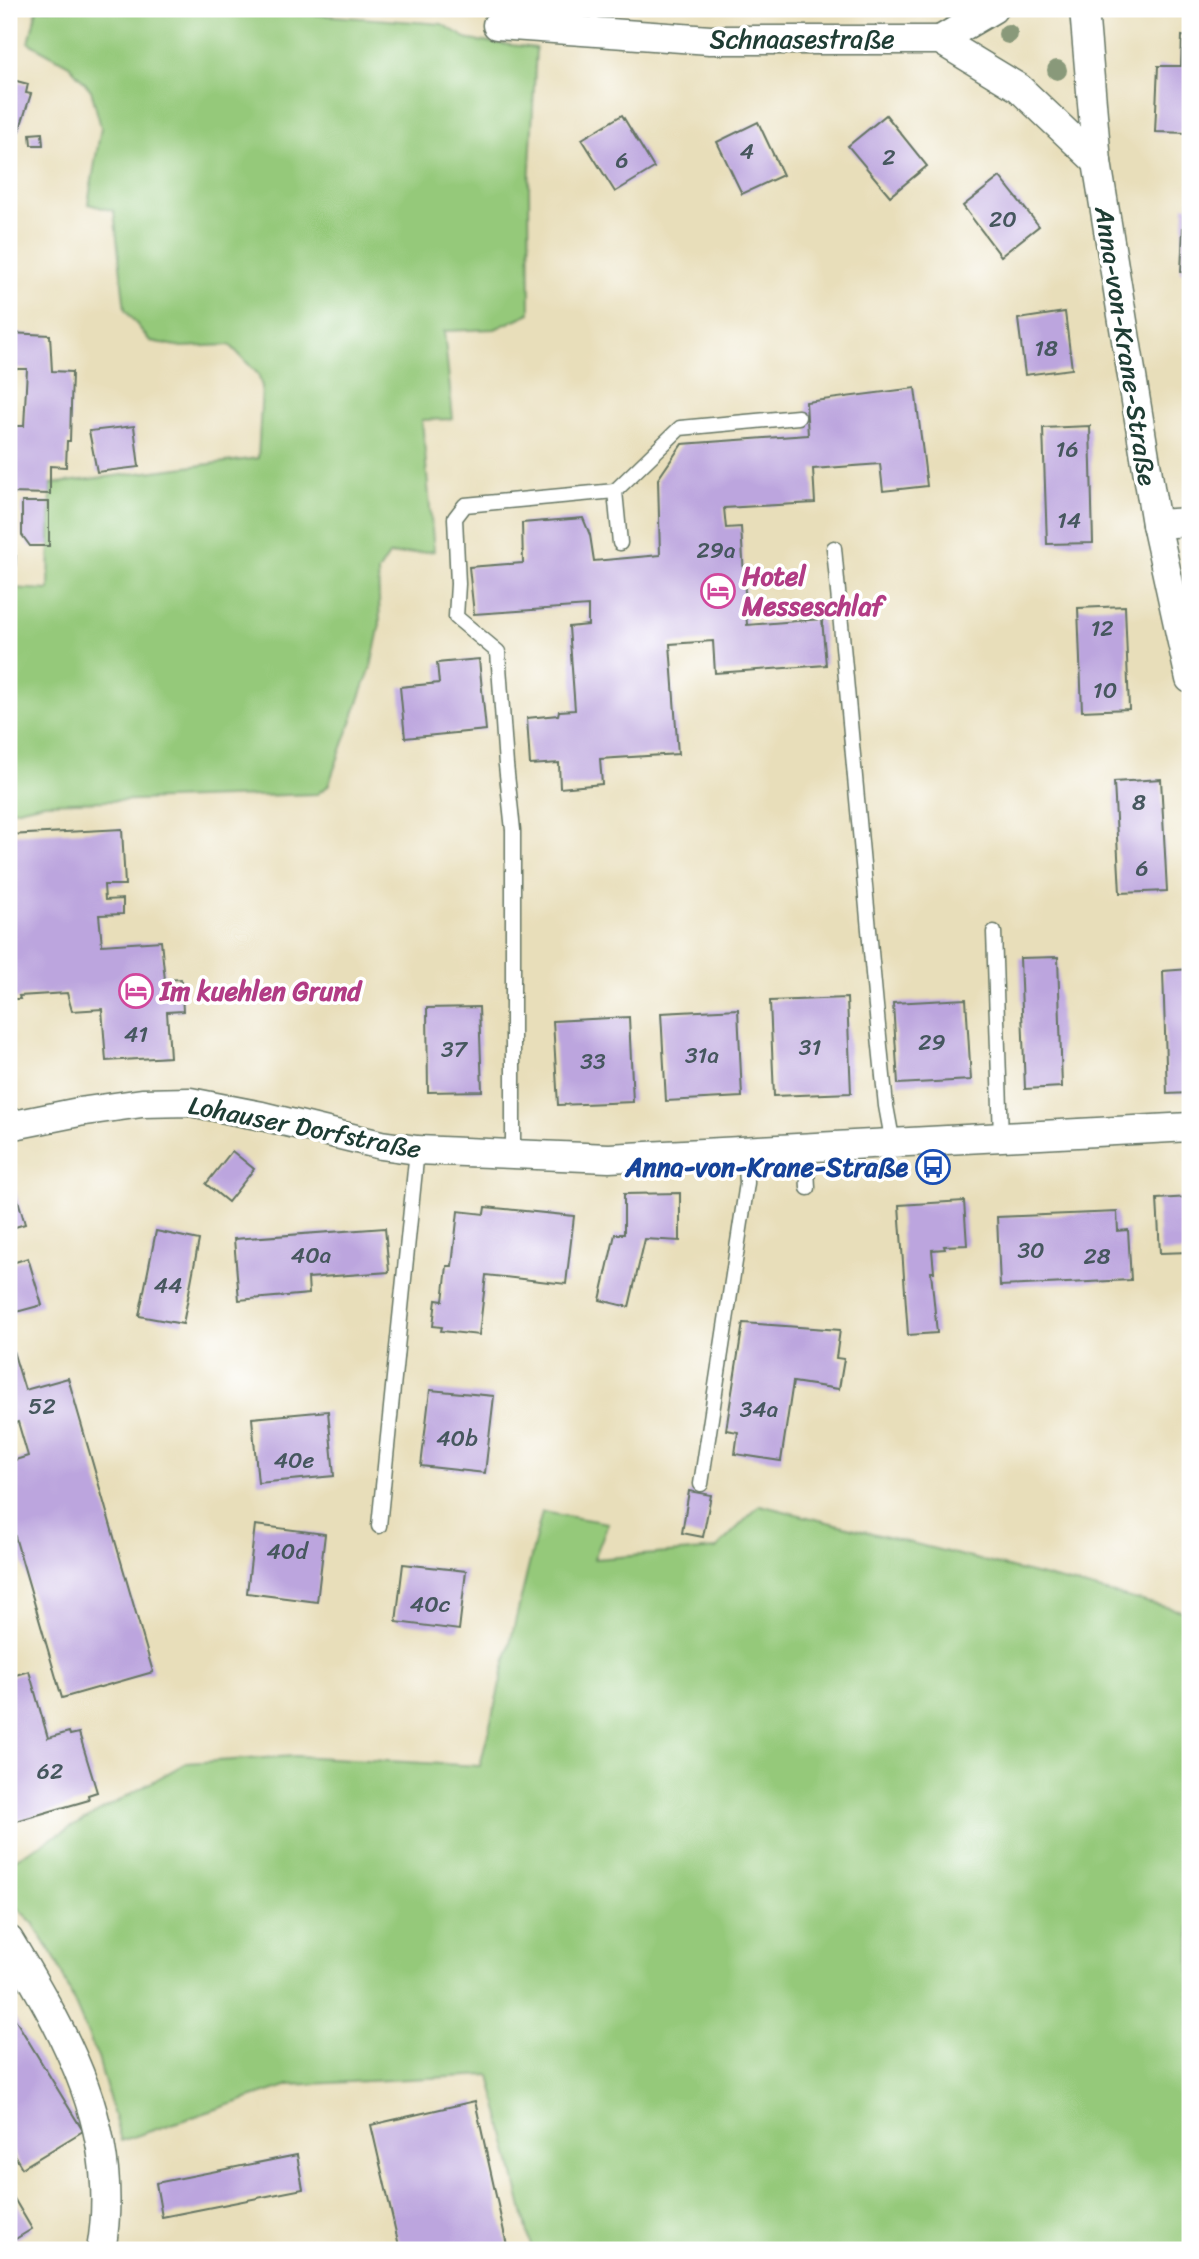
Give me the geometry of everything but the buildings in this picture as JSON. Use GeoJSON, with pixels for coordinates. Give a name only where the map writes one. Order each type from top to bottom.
{"type":"FeatureCollection","features":[{"type":"Feature","properties":{"kind":"street"},"geometry":{"type":"LineString","coordinates":[[993,9],[940,40],[1019,88],[1097,162]]}},
{"type":"Feature","properties":{"kind":"street","name":"Anna-von-Krane-Straße"},"geometry":{"type":"LineString","coordinates":[[1084,9],[1097,162],[1156,524],[1190,679]]}},
{"type":"Feature","properties":{"kind":"street","name":"Schnaasestraße"},"geometry":{"type":"LineString","coordinates":[[497,25],[710,40],[940,40]]}},
{"type":"Feature","properties":{"kind":"street"},"geometry":{"type":"LineString","coordinates":[[1156,524],[1190,522]]}},
{"type":"Feature","properties":{"kind":"street","name":"Lohauser Dorfstraße"},"geometry":{"type":"LineString","coordinates":[[9,1126],[142,1103],[190,1102],[262,1116],[381,1145],[417,1150],[609,1158],[1190,1127]]}},
{"type":"Feature","properties":{"kind":"street"},"geometry":{"type":"LineString","coordinates":[[9,1940],[51,2009],[98,2125],[104,2164],[104,2231],[101,2250]]}},
{"type":"Feature","properties":{"kind":"lane"},"geometry":{"type":"LineString","coordinates":[[513,1154],[513,830],[498,652],[456,617],[455,518],[466,505],[615,491],[680,428],[798,417]]}},
{"type":"Feature","properties":{"kind":"lane"},"geometry":{"type":"LineString","coordinates":[[615,491],[620,543]]}},
{"type":"Feature","properties":{"kind":"lane"},"geometry":{"type":"LineString","coordinates":[[834,548],[876,1006],[886,1106],[893,1144]]}},
{"type":"Feature","properties":{"kind":"lane"},"geometry":{"type":"LineString","coordinates":[[994,932],[1000,1137]]}},
{"type":"Feature","properties":{"kind":"lane"},"geometry":{"type":"LineString","coordinates":[[806,1148],[808,1188]]}},
{"type":"Feature","properties":{"kind":"lane"},"geometry":{"type":"LineString","coordinates":[[379,1526],[417,1150]]}},
{"type":"Feature","properties":{"kind":"lane"},"geometry":{"type":"LineString","coordinates":[[701,1484],[747,1183],[745,1151]]}},
{"type":"Feature","properties":{"kind":"green space"},"geometry":{"type":"Polygon","coordinates":[[[37,9],[238,9],[442,24],[469,40],[536,48],[529,188],[530,313],[495,329],[444,331],[453,419],[422,420],[434,551],[389,555],[378,572],[380,624],[371,667],[328,786],[317,794],[44,803],[9,811],[9,588],[49,590],[51,484],[258,458],[262,387],[258,374],[230,345],[182,347],[150,341],[125,310],[114,211],[88,204],[101,127],[91,90],[69,65],[29,43],[37,9]]]}},
{"type":"Feature","properties":{"kind":"green space"},"geometry":{"type":"Polygon","coordinates":[[[760,1505],[1190,1613],[1190,2250],[532,2250],[490,2075],[289,2085],[121,2141],[98,2058],[57,1962],[33,1923],[9,1900],[9,1862],[186,1763],[295,1756],[480,1766],[542,1512],[608,1523],[594,1559],[716,1549],[760,1505]]]}},
{"type":"Feature","properties":{"kind":"place","name":"Hotel Messeschlaf"},"geometry":{"type":"Point","coordinates":[718,591]}},
{"type":"Feature","properties":{"kind":"place","name":"Im kuehlen Grund"},"geometry":{"type":"Point","coordinates":[136,991]}},
{"type":"Feature","properties":{"kind":"place","name":"Anna-von-Krane-Straße"},"geometry":{"type":"Point","coordinates":[933,1167]}}]}
